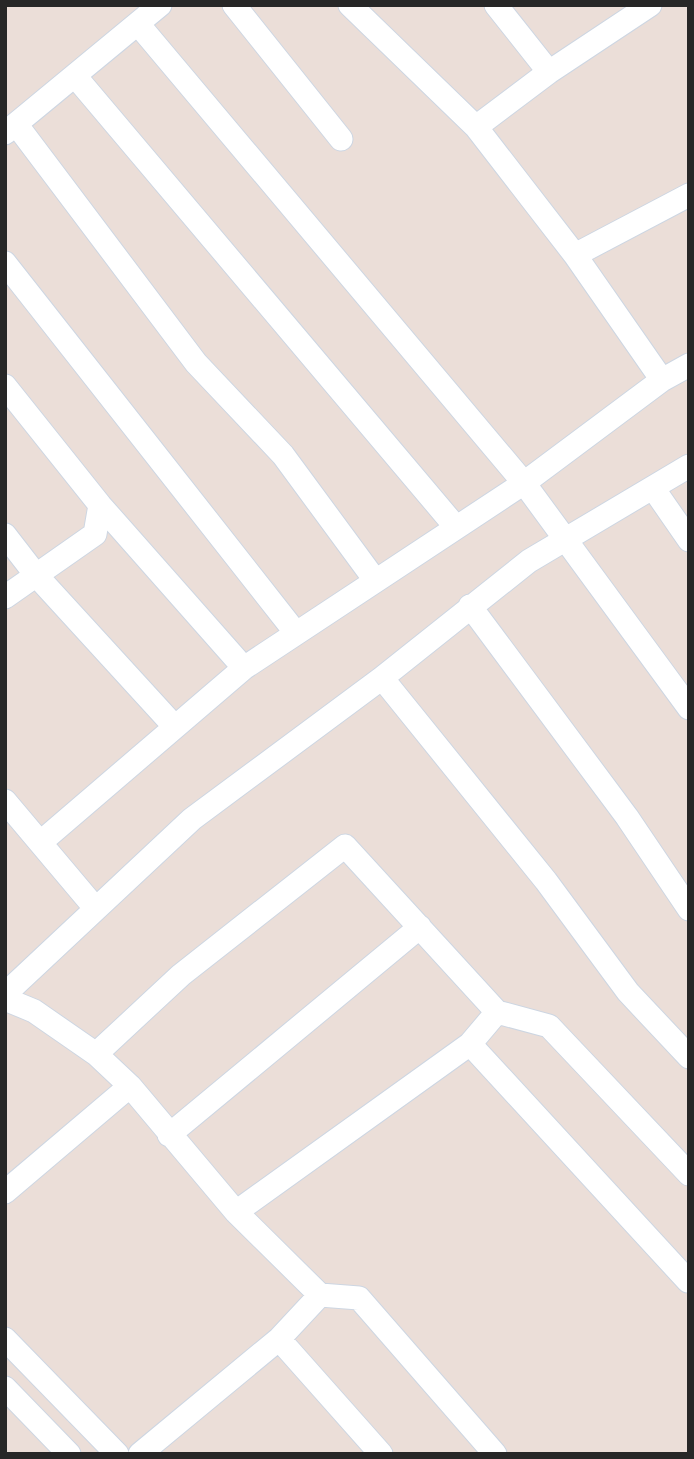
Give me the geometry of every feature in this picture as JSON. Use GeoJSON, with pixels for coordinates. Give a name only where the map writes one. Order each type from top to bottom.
{"type":"FeatureCollection","features":[{"type":"Feature","properties":{"kind":"street"},"geometry":{"type":"LineString","coordinates":[[160,5],[11,129],[196,363],[283,455],[375,580]]}},
{"type":"Feature","properties":{"kind":"street"},"geometry":{"type":"LineString","coordinates":[[234,5],[341,139]]}},
{"type":"Feature","properties":{"kind":"street"},"geometry":{"type":"LineString","coordinates":[[350,5],[476,127],[575,255],[662,380]]}},
{"type":"Feature","properties":{"kind":"street"},"geometry":{"type":"LineString","coordinates":[[496,5],[549,72]]}},
{"type":"Feature","properties":{"kind":"street"},"geometry":{"type":"LineString","coordinates":[[476,127],[636,10]]}},
{"type":"Feature","properties":{"kind":"street"},"geometry":{"type":"LineString","coordinates":[[138,24],[524,483],[689,708]]}},
{"type":"Feature","properties":{"kind":"street"},"geometry":{"type":"LineString","coordinates":[[75,76],[455,526]]}},
{"type":"Feature","properties":{"kind":"street"},"geometry":{"type":"LineString","coordinates":[[575,255],[689,195]]}},
{"type":"Feature","properties":{"kind":"street"},"geometry":{"type":"LineString","coordinates":[[5,263],[296,634]]}},
{"type":"Feature","properties":{"kind":"street"},"geometry":{"type":"LineString","coordinates":[[41,842],[244,668],[455,526],[524,483],[662,380],[689,365]]}},
{"type":"Feature","properties":{"kind":"street"},"geometry":{"type":"LineString","coordinates":[[5,386],[100,505],[244,668]]}},
{"type":"Feature","properties":{"kind":"street"},"geometry":{"type":"LineString","coordinates":[[5,994],[192,819],[382,678],[528,561],[689,466]]}},
{"type":"Feature","properties":{"kind":"street"},"geometry":{"type":"LineString","coordinates":[[653,488],[689,540]]}},
{"type":"Feature","properties":{"kind":"street"},"geometry":{"type":"LineString","coordinates":[[5,597],[95,534],[100,505]]}},
{"type":"Feature","properties":{"kind":"street"},"geometry":{"type":"LineString","coordinates":[[5,535],[36,575],[175,727]]}},
{"type":"Feature","properties":{"kind":"street"},"geometry":{"type":"LineString","coordinates":[[470,606],[627,817],[689,909]]}},
{"type":"Feature","properties":{"kind":"street"},"geometry":{"type":"LineString","coordinates":[[382,678],[547,881],[628,992],[689,1057]]}},
{"type":"Feature","properties":{"kind":"street"},"geometry":{"type":"LineString","coordinates":[[9,812],[41,842],[96,909]]}},
{"type":"Feature","properties":{"kind":"street"},"geometry":{"type":"LineString","coordinates":[[96,1054],[181,975],[345,846],[497,1012],[549,1026],[689,1174]]}},
{"type":"Feature","properties":{"kind":"street"},"geometry":{"type":"LineString","coordinates":[[169,1135],[420,927]]}},
{"type":"Feature","properties":{"kind":"street"},"geometry":{"type":"LineString","coordinates":[[5,999],[34,1012],[96,1054],[130,1086],[236,1212],[320,1294],[359,1298],[495,1454]]}},
{"type":"Feature","properties":{"kind":"street"},"geometry":{"type":"LineString","coordinates":[[236,1212],[470,1044],[497,1012]]}},
{"type":"Feature","properties":{"kind":"street"},"geometry":{"type":"LineString","coordinates":[[470,1044],[688,1280]]}},
{"type":"Feature","properties":{"kind":"street"},"geometry":{"type":"LineString","coordinates":[[5,1192],[130,1086]]}},
{"type":"Feature","properties":{"kind":"street"},"geometry":{"type":"LineString","coordinates":[[140,1454],[279,1339],[320,1294]]}},
{"type":"Feature","properties":{"kind":"street"},"geometry":{"type":"LineString","coordinates":[[5,1339],[117,1454]]}},
{"type":"Feature","properties":{"kind":"street"},"geometry":{"type":"LineString","coordinates":[[279,1339],[381,1454]]}},
{"type":"Feature","properties":{"kind":"street"},"geometry":{"type":"LineString","coordinates":[[5,1388],[69,1454]]}}]}
